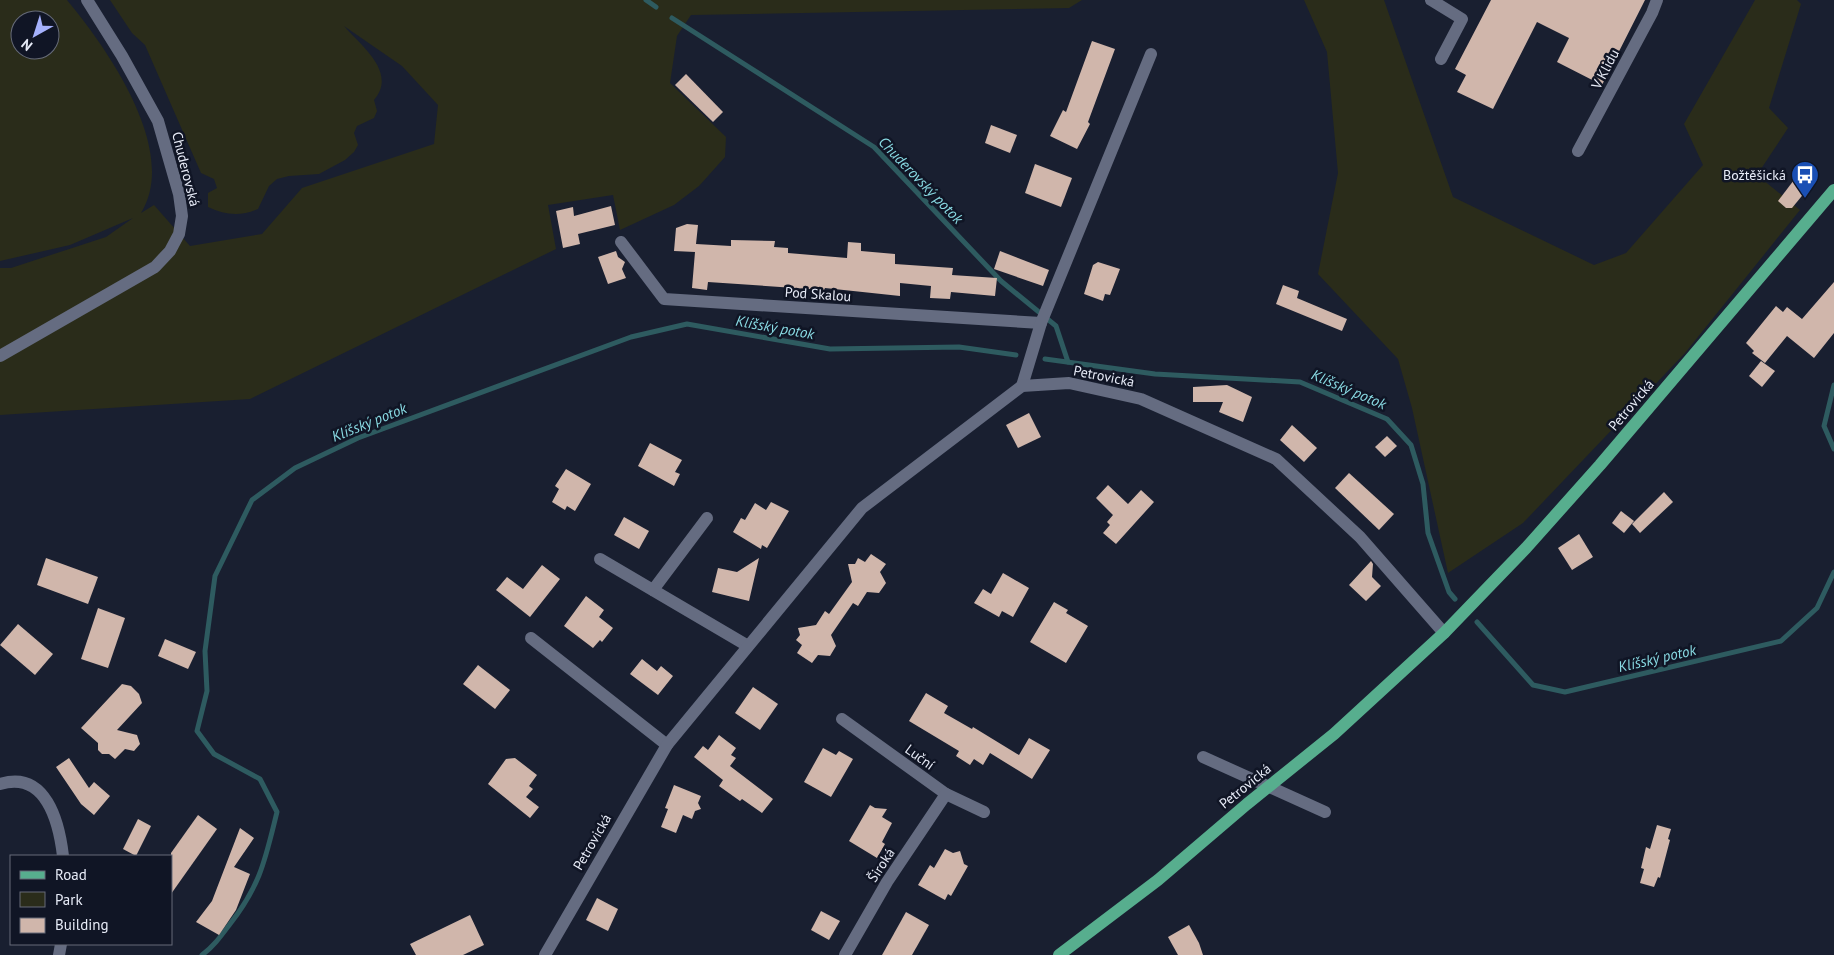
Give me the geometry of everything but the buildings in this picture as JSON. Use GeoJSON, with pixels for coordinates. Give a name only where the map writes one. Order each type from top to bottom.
{"type":"FeatureCollection","features":[{"type":"Feature","properties":{"kind":"main road","name":"Petrovická"},"geometry":{"type":"LineString","coordinates":[[1059,955],[1158,880],[1247,804],[1334,734],[1444,633],[1526,548],[1600,465],[1834,190]]}},
{"type":"Feature","properties":{"kind":"street","name":"Chuderovská"},"geometry":{"type":"LineString","coordinates":[[0,356],[155,267],[170,251],[179,234],[182,216],[179,194],[158,121],[122,56],[87,0]]}},
{"type":"Feature","properties":{"kind":"street"},"geometry":{"type":"LineString","coordinates":[[1431,0],[1462,19],[1441,59]]}},
{"type":"Feature","properties":{"kind":"street","name":"V Klidu"},"geometry":{"type":"LineString","coordinates":[[1578,151],[1652,13],[1657,0]]}},
{"type":"Feature","properties":{"kind":"street"},"geometry":{"type":"LineString","coordinates":[[1022,386],[1041,322],[1150,54]]}},
{"type":"Feature","properties":{"kind":"street","name":"Pod Skalou"},"geometry":{"type":"LineString","coordinates":[[622,242],[664,299],[1041,322]]}},
{"type":"Feature","properties":{"kind":"street","name":"Petrovická"},"geometry":{"type":"LineString","coordinates":[[545,955],[667,745],[862,508],[1022,386],[1069,383],[1141,399],[1276,459],[1360,537],[1444,633]]}},
{"type":"Feature","properties":{"kind":"street"},"geometry":{"type":"LineString","coordinates":[[653,590],[707,518]]}},
{"type":"Feature","properties":{"kind":"street"},"geometry":{"type":"LineString","coordinates":[[600,559],[748,646]]}},
{"type":"Feature","properties":{"kind":"street"},"geometry":{"type":"LineString","coordinates":[[531,638],[667,745]]}},
{"type":"Feature","properties":{"kind":"street","name":"Luční"},"geometry":{"type":"LineString","coordinates":[[842,720],[946,794],[984,812]]}},
{"type":"Feature","properties":{"kind":"street"},"geometry":{"type":"LineString","coordinates":[[1203,757],[1326,812]]}},
{"type":"Feature","properties":{"kind":"street"},"geometry":{"type":"LineString","coordinates":[[0,784],[24,783],[45,796],[60,830],[63,855]]}},
{"type":"Feature","properties":{"kind":"street","name":"Široká"},"geometry":{"type":"LineString","coordinates":[[845,955],[887,882],[946,794]]}},
{"type":"Feature","properties":{"kind":"green space"},"geometry":{"type":"Polygon","coordinates":[[[0,0],[67,0],[83,20],[118,71],[133,100],[145,130],[151,160],[151,188],[141,213],[154,205],[190,246],[262,234],[302,188],[434,144],[438,105],[402,66],[344,26],[367,50],[379,69],[382,79],[380,90],[374,100],[377,111],[374,118],[357,126],[354,133],[358,145],[354,152],[345,160],[319,174],[289,176],[277,179],[269,186],[258,209],[239,214],[220,212],[208,207],[208,193],[217,188],[214,179],[201,173],[145,45],[132,33],[110,0],[1082,0],[1069,8],[691,15],[677,36],[670,83],[726,137],[725,157],[699,186],[674,205],[620,230],[613,195],[548,205],[556,249],[250,399],[0,415],[0,268],[11,268],[106,237],[133,218],[70,245],[0,261],[0,0]]]}},
{"type":"Feature","properties":{"kind":"green space"},"geometry":{"type":"Polygon","coordinates":[[[1304,0],[1384,0],[1453,197],[1594,265],[1626,253],[1703,165],[1684,124],[1755,0],[1797,0],[1801,4],[1769,108],[1788,128],[1757,175],[1800,210],[1685,353],[1523,523],[1448,573],[1412,408],[1398,359],[1318,274],[1338,173],[1327,52],[1304,0]]]}},
{"type":"Feature","properties":{"kind":"waterway","name":"Chuderovský potok"},"geometry":{"type":"LineString","coordinates":[[646,0],[656,7]]}},
{"type":"Feature","properties":{"kind":"waterway","name":"Chuderovský potok"},"geometry":{"type":"LineString","coordinates":[[672,18],[874,147],[1001,281],[1056,326],[1068,362]]}},
{"type":"Feature","properties":{"kind":"waterway","name":"Klíšský potok"},"geometry":{"type":"LineString","coordinates":[[202,955],[220,937],[249,896],[261,871],[277,812],[260,779],[214,754],[197,731],[207,691],[205,651],[215,576],[252,500],[295,468],[358,438],[631,337],[687,324],[830,349],[959,347],[1016,355]]}},
{"type":"Feature","properties":{"kind":"waterway","name":"Klíšský potok"},"geometry":{"type":"LineString","coordinates":[[1045,359],[1155,374],[1300,382],[1387,419],[1411,445],[1423,484],[1428,533],[1449,592],[1455,599]]}},
{"type":"Feature","properties":{"kind":"waterway","name":"Klíšský potok"},"geometry":{"type":"LineString","coordinates":[[1834,385],[1824,426],[1834,449]]}},
{"type":"Feature","properties":{"kind":"waterway","name":"Klíšský potok"},"geometry":{"type":"LineString","coordinates":[[1477,622],[1533,685],[1565,692],[1781,641],[1817,608],[1834,572]]}},
{"type":"Feature","properties":{"kind":"place","name":"Božtěšická"},"geometry":{"type":"Point","coordinates":[1805,199]}}]}
